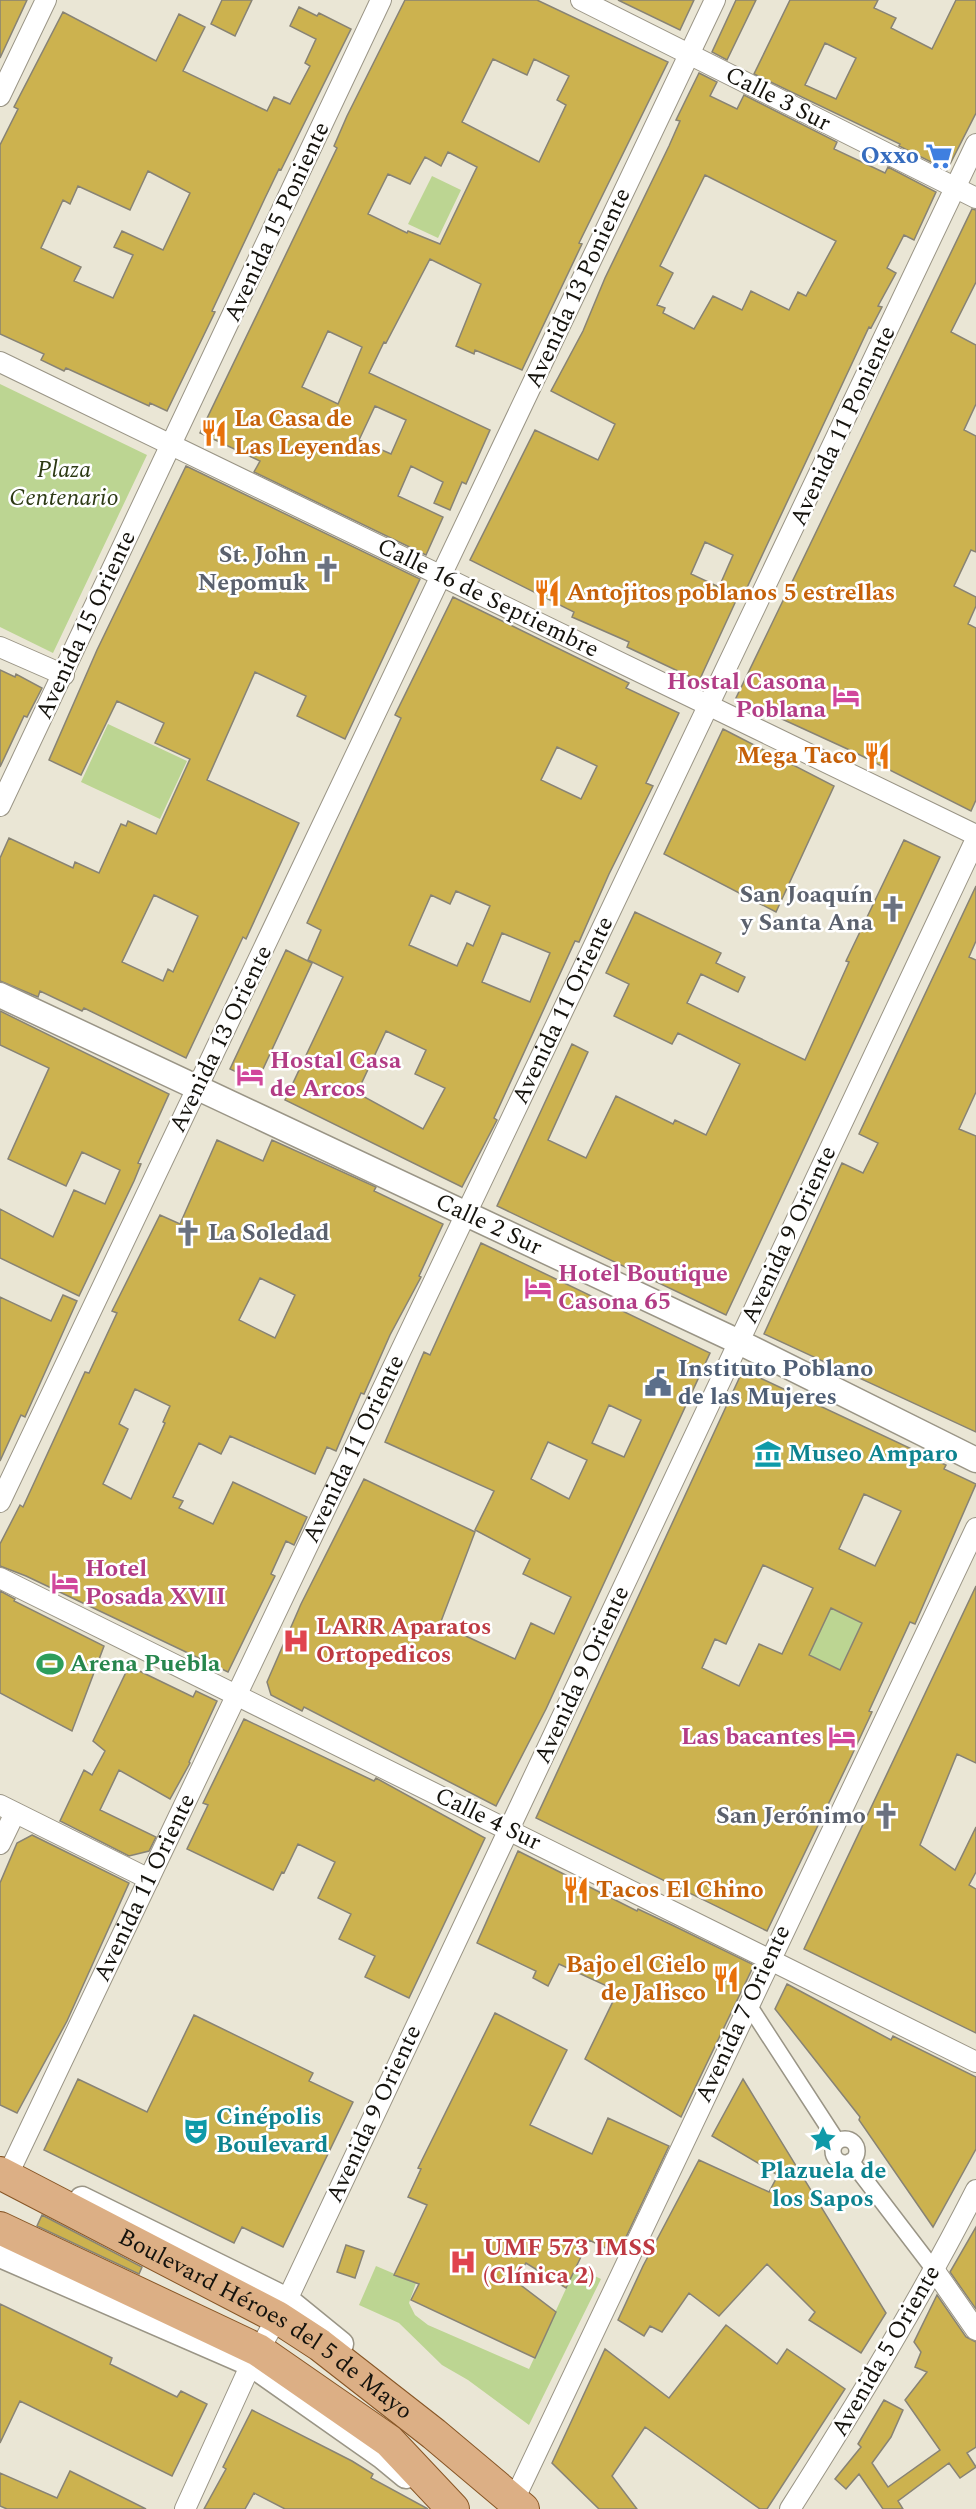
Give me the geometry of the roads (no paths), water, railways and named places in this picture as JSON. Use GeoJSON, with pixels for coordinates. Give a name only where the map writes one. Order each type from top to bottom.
{"type":"FeatureCollection","features":[{"type":"Feature","properties":{"kind":"main road","name":"Boulevard Héroes del 5 de Mayo"},"geometry":{"type":"LineString","coordinates":[[4,2173],[282,2308],[320,2345],[518,2505]]}},
{"type":"Feature","properties":{"kind":"main road","name":"Boulevard Héroes del 5 de Mayo"},"geometry":{"type":"LineString","coordinates":[[0,2228],[254,2357],[388,2441],[453,2509]]}},
{"type":"Feature","properties":{"kind":"street"},"geometry":{"type":"LineString","coordinates":[[0,96],[46,0]]}},
{"type":"Feature","properties":{"kind":"street","name":"Avenida 15 Poniente"},"geometry":{"type":"LineString","coordinates":[[172,445],[381,0]]}},
{"type":"Feature","properties":{"kind":"street","name":"Calle 3 Sur"},"geometry":{"type":"LineString","coordinates":[[580,0],[976,198]]}},
{"type":"Feature","properties":{"kind":"street","name":"Avenida 13 Poniente"},"geometry":{"type":"LineString","coordinates":[[443,576],[715,0]]}},
{"type":"Feature","properties":{"kind":"street","name":"Avenida 11 Poniente"},"geometry":{"type":"LineString","coordinates":[[710,707],[976,144]]}},
{"type":"Feature","properties":{"kind":"street","name":"Calle 16 de Septiembre"},"geometry":{"type":"LineString","coordinates":[[0,362],[976,837]]}},
{"type":"Feature","properties":{"kind":"street","name":"Avenida 15 Oriente"},"geometry":{"type":"LineString","coordinates":[[0,806],[172,445]]}},
{"type":"Feature","properties":{"kind":"street","name":"Avenida 13 Oriente"},"geometry":{"type":"LineString","coordinates":[[0,1502],[443,576]]}},
{"type":"Feature","properties":{"kind":"street"},"geometry":{"type":"LineString","coordinates":[[0,647],[64,675]]}},
{"type":"Feature","properties":{"kind":"street","name":"Avenida 11 Oriente"},"geometry":{"type":"LineString","coordinates":[[4,2173],[149,1879],[710,707]]}},
{"type":"Feature","properties":{"kind":"street","name":"Avenida 9 Oriente"},"geometry":{"type":"LineString","coordinates":[[185,2509],[254,2357],[282,2308],[976,837]]}},
{"type":"Feature","properties":{"kind":"street","name":"Calle 2 Sur"},"geometry":{"type":"LineString","coordinates":[[0,995],[739,1342],[976,1460]]}},
{"type":"Feature","properties":{"kind":"street","name":"Avenida 7 Oriente"},"geometry":{"type":"LineString","coordinates":[[518,2505],[769,1959],[976,1528]]}},
{"type":"Feature","properties":{"kind":"street","name":"Calle 4 Sur"},"geometry":{"type":"LineString","coordinates":[[0,1578],[976,2062]]}},
{"type":"Feature","properties":{"kind":"street"},"geometry":{"type":"LineString","coordinates":[[0,1844],[8,1809],[149,1879]]}},
{"type":"Feature","properties":{"kind":"street"},"geometry":{"type":"LineString","coordinates":[[748,2004],[837,2141],[849,2139],[855,2145],[857,2152],[851,2162],[976,2330]]}},
{"type":"Feature","properties":{"kind":"street","name":"Avenida 5 Oriente"},"geometry":{"type":"LineString","coordinates":[[790,2509],[835,2439],[934,2271],[976,2190]]}},
{"type":"Feature","properties":{"kind":"street","name":"Boulevard Héroes del 5 de Mayo"},"geometry":{"type":"LineString","coordinates":[[0,2254],[254,2357],[384,2457],[444,2509]]}},
{"type":"Feature","properties":{"kind":"place","name":"Oxxo"},"geometry":{"type":"Point","coordinates":[939,156]}},
{"type":"Feature","properties":{"kind":"place","name":"La Casa de Las Leyendas"},"geometry":{"type":"Point","coordinates":[214,433]}},
{"type":"Feature","properties":{"kind":"place","name":"St. John Nepomuk"},"geometry":{"type":"Point","coordinates":[327,569]}},
{"type":"Feature","properties":{"kind":"place","name":"Antojitos poblanos 5 estrellas"},"geometry":{"type":"Point","coordinates":[547,593]}},
{"type":"Feature","properties":{"kind":"place","name":"Hostal Casona Poblana"},"geometry":{"type":"Point","coordinates":[846,696]}},
{"type":"Feature","properties":{"kind":"place","name":"Mega Taco"},"geometry":{"type":"Point","coordinates":[877,756]}},
{"type":"Feature","properties":{"kind":"place","name":"San Joaquín y Santa Ana"},"geometry":{"type":"Point","coordinates":[893,909]}},
{"type":"Feature","properties":{"kind":"place","name":"Hostal Casa de Arcos"},"geometry":{"type":"Point","coordinates":[250,1075]}},
{"type":"Feature","properties":{"kind":"place","name":"La Soledad"},"geometry":{"type":"Point","coordinates":[188,1233]}},
{"type":"Feature","properties":{"kind":"place","name":"Hotel Boutique Casona 65"},"geometry":{"type":"Point","coordinates":[538,1288]}},
{"type":"Feature","properties":{"kind":"place","name":"Instituto Poblano de las Mujeres"},"geometry":{"type":"Point","coordinates":[658,1383]}},
{"type":"Feature","properties":{"kind":"place","name":"Museo Amparo"},"geometry":{"type":"Point","coordinates":[768,1454]}},
{"type":"Feature","properties":{"kind":"place","name":"Hotel Posada XVII"},"geometry":{"type":"Point","coordinates":[65,1583]}},
{"type":"Feature","properties":{"kind":"place","name":"LARR Aparatos Ortopedicos"},"geometry":{"type":"Point","coordinates":[296,1641]}},
{"type":"Feature","properties":{"kind":"place","name":"Arena Puebla"},"geometry":{"type":"Point","coordinates":[50,1664]}},
{"type":"Feature","properties":{"kind":"place","name":"Las bacantes"},"geometry":{"type":"Point","coordinates":[842,1737]}},
{"type":"Feature","properties":{"kind":"place","name":"San Jerónimo"},"geometry":{"type":"Point","coordinates":[886,1816]}},
{"type":"Feature","properties":{"kind":"place","name":"Tacos El Chino"},"geometry":{"type":"Point","coordinates":[576,1890]}},
{"type":"Feature","properties":{"kind":"place","name":"Bajo el Cielo de Jalisco"},"geometry":{"type":"Point","coordinates":[726,1979]}},
{"type":"Feature","properties":{"kind":"place","name":"Cinépolis Boulevard"},"geometry":{"type":"Point","coordinates":[196,2131]}},
{"type":"Feature","properties":{"kind":"place","name":"Plazuela de los Sapos"},"geometry":{"type":"Point","coordinates":[823,2139]}},
{"type":"Feature","properties":{"kind":"place","name":"UMF 573 IMSS (Clínica 2)"},"geometry":{"type":"Point","coordinates":[463,2262]}},
{"type":"Feature","properties":{"kind":"park label","name":"Plaza Centenario"},"geometry":{"type":"Point","coordinates":[64,484]}}]}
